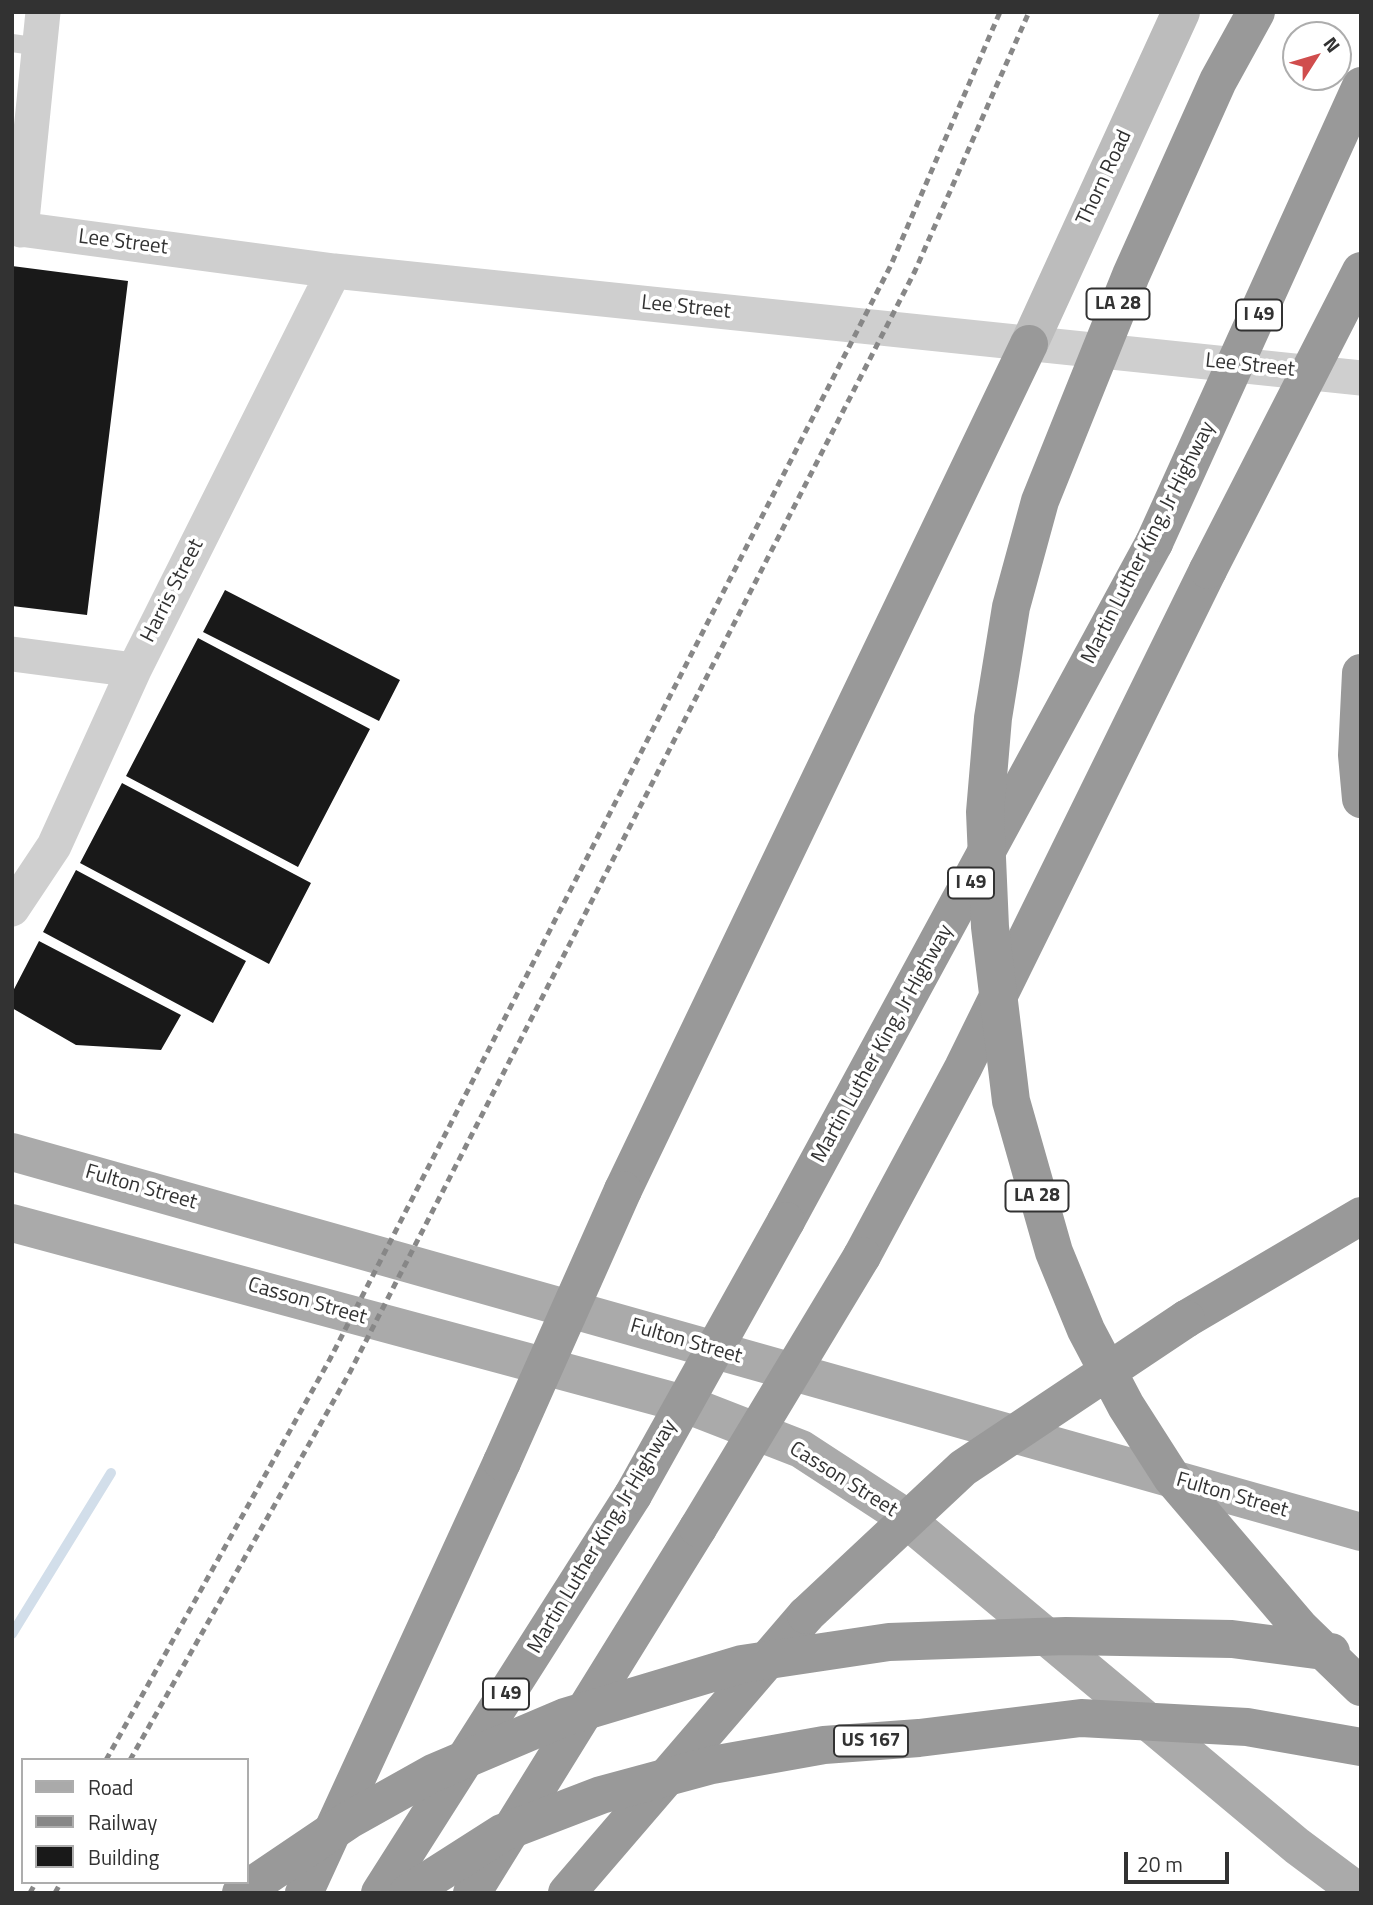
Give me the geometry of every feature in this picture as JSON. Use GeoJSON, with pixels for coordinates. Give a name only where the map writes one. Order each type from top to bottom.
{"type":"FeatureCollection","features":[{"type":"Feature","properties":{"kind":"highway","name":"LA 28"},"geometry":{"type":"LineString","coordinates":[[1256,12],[1218,81],[1130,275],[1040,501],[1011,607],[993,718],[985,812],[990,928],[1011,1101],[1054,1252],[1086,1330],[1126,1406],[1172,1478],[1301,1629],[1361,1687]]}},
{"type":"Feature","properties":{"kind":"highway","name":"Martin Luther King, Jr Highway"},"geometry":{"type":"LineString","coordinates":[[380,1893],[633,1495],[786,1221],[1154,543],[1361,86]]}},
{"type":"Feature","properties":{"kind":"highway"},"geometry":{"type":"LineString","coordinates":[[472,1893],[698,1528],[862,1256],[963,1068],[1208,570],[1361,271]]}},
{"type":"Feature","properties":{"kind":"highway"},"geometry":{"type":"LineString","coordinates":[[304,1893],[502,1462],[623,1190],[1030,344]]}},
{"type":"Feature","properties":{"kind":"highway"},"geometry":{"type":"LineString","coordinates":[[1361,673],[1357,755],[1361,799]]}},
{"type":"Feature","properties":{"kind":"highway"},"geometry":{"type":"LineString","coordinates":[[567,1893],[806,1615],[963,1468],[1186,1319],[1361,1216]]}},
{"type":"Feature","properties":{"kind":"highway"},"geometry":{"type":"LineString","coordinates":[[241,1893],[349,1820],[433,1773],[565,1717],[742,1664],[890,1642],[1066,1636],[1232,1639],[1361,1656]]}},
{"type":"Feature","properties":{"kind":"highway","name":"US 167"},"geometry":{"type":"LineString","coordinates":[[408,1893],[502,1833],[601,1795],[712,1765],[824,1745],[919,1738],[1081,1718],[1247,1727],[1361,1747]]}},
{"type":"Feature","properties":{"kind":"main road","name":"Thorn Road"},"geometry":{"type":"LineString","coordinates":[[1030,344],[1181,12]]}},
{"type":"Feature","properties":{"kind":"main road","name":"Fulton Street"},"geometry":{"type":"LineString","coordinates":[[12,1152],[1361,1532]]}},
{"type":"Feature","properties":{"kind":"main road","name":"Casson Street"},"geometry":{"type":"LineString","coordinates":[[12,1223],[688,1405],[801,1449],[896,1511],[1297,1846],[1360,1893]]}},
{"type":"Feature","properties":{"kind":"street"},"geometry":{"type":"LineString","coordinates":[[17,229],[26,45],[43,12]]}},
{"type":"Feature","properties":{"kind":"street","name":"Lee Street"},"geometry":{"type":"LineString","coordinates":[[17,229],[334,271],[1361,378]]}},
{"type":"Feature","properties":{"kind":"street","name":"Harris Street"},"geometry":{"type":"LineString","coordinates":[[12,909],[54,846],[134,670],[334,271]]}},
{"type":"Feature","properties":{"kind":"street"},"geometry":{"type":"LineString","coordinates":[[12,654],[134,670]]}},
{"type":"Feature","properties":{"kind":"building"},"geometry":{"type":"Polygon","coordinates":[[[12,266],[128,281],[87,615],[12,606],[12,266]]]}},
{"type":"Feature","properties":{"kind":"building"},"geometry":{"type":"Polygon","coordinates":[[[225,590],[400,680],[379,721],[203,632],[225,590]]]}},
{"type":"Feature","properties":{"kind":"building"},"geometry":{"type":"Polygon","coordinates":[[[198,638],[370,729],[298,867],[126,776],[198,638]]]}},
{"type":"Feature","properties":{"kind":"building"},"geometry":{"type":"Polygon","coordinates":[[[122,783],[311,883],[269,964],[80,863],[122,783]]]}},
{"type":"Feature","properties":{"kind":"building"},"geometry":{"type":"Polygon","coordinates":[[[76,870],[246,961],[213,1023],[43,932],[76,870]]]}},
{"type":"Feature","properties":{"kind":"building"},"geometry":{"type":"Polygon","coordinates":[[[39,941],[181,1015],[161,1050],[76,1045],[12,1008],[12,993],[39,941]]]}},
{"type":"Feature","properties":{"kind":"waterway"},"geometry":{"type":"LineString","coordinates":[[12,1634],[111,1473]]}},
{"type":"Feature","properties":{"kind":"railway"},"geometry":{"type":"LineString","coordinates":[[107,1758],[330,1359],[891,265],[1000,12]]}},
{"type":"Feature","properties":{"kind":"railway"},"geometry":{"type":"LineString","coordinates":[[131,1758],[350,1372],[915,271],[1029,12]]}},
{"type":"Feature","properties":{"kind":"railway"},"geometry":{"type":"LineString","coordinates":[[30,1893],[35,1884]]}},
{"type":"Feature","properties":{"kind":"railway"},"geometry":{"type":"LineString","coordinates":[[55,1893],[60,1884]]}}]}
